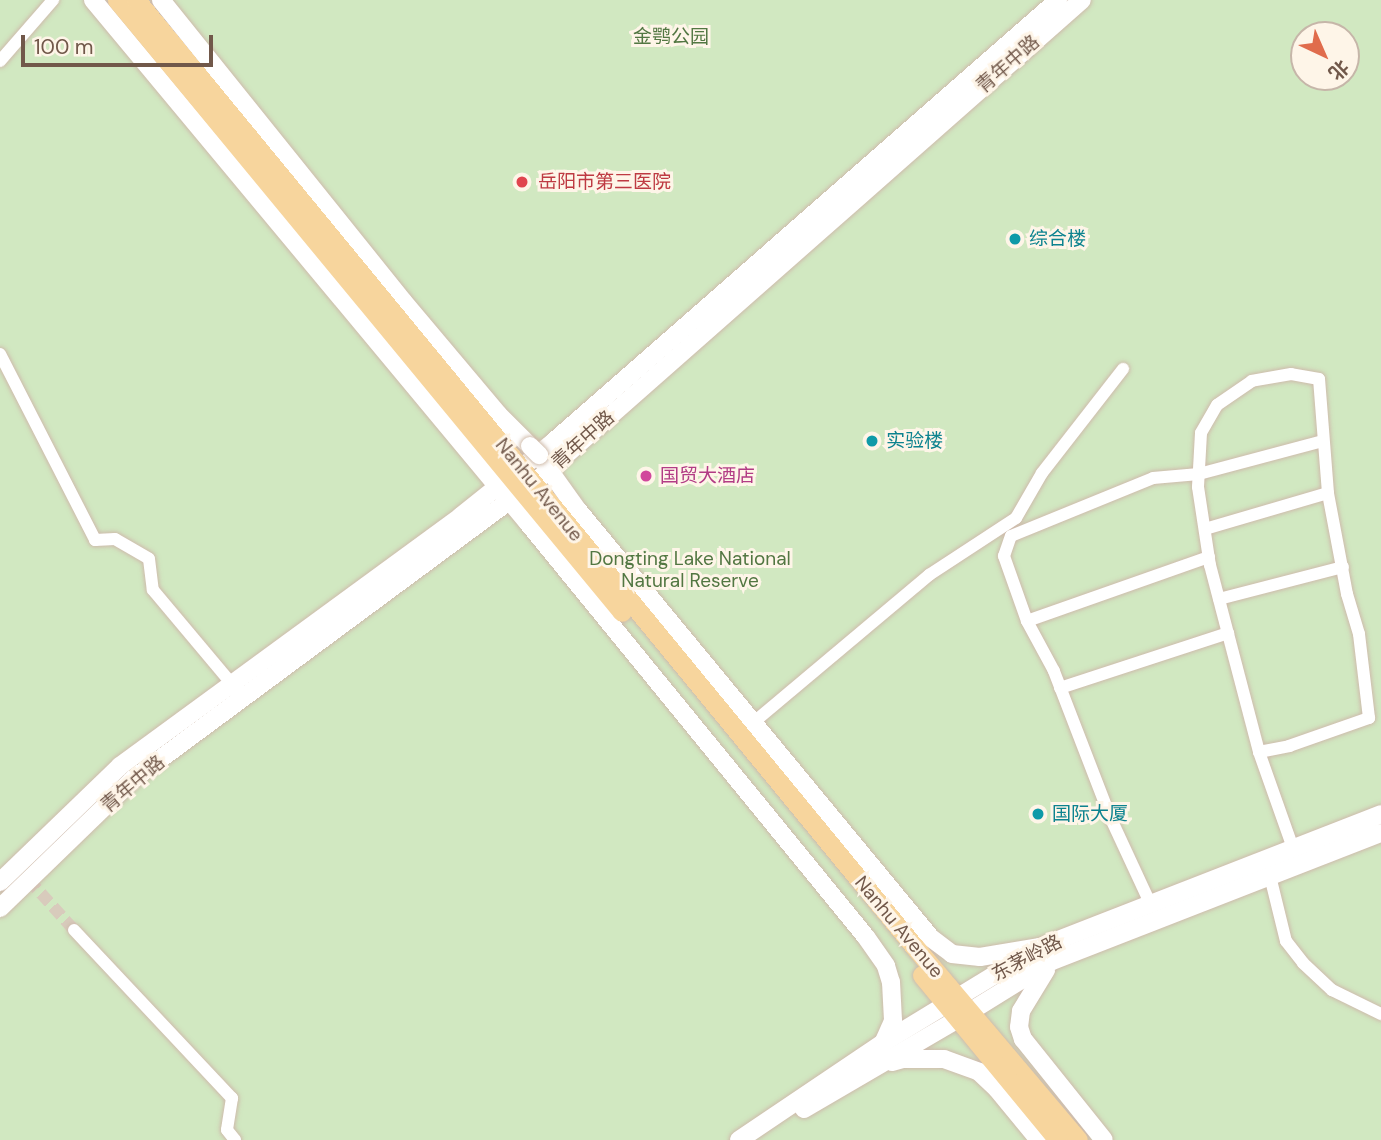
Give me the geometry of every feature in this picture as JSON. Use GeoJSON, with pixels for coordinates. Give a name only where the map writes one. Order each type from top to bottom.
{"type":"FeatureCollection","features":[{"type":"Feature","properties":{"kind":"main road"},"geometry":{"type":"LineString","coordinates":[[93,0],[516,485],[866,937],[886,966],[894,1001],[893,1021],[883,1043]]}},
{"type":"Feature","properties":{"kind":"main road","name":"Nanhu Avenue"},"geometry":{"type":"LineString","coordinates":[[117,0],[516,485],[958,1008],[1078,1140]]}},
{"type":"Feature","properties":{"kind":"main road","name":"Nanhu Avenue"},"geometry":{"type":"LineString","coordinates":[[136,0],[516,485]]}},
{"type":"Feature","properties":{"kind":"main road"},"geometry":{"type":"LineString","coordinates":[[161,0],[404,301],[498,414],[539,457],[578,509],[931,938],[952,954],[980,957],[1040,947]]}},
{"type":"Feature","properties":{"kind":"main road","name":"青年中路"},"geometry":{"type":"LineString","coordinates":[[516,485],[539,457],[1057,4],[1082,0]]}},
{"type":"Feature","properties":{"kind":"main road","name":"青年中路"},"geometry":{"type":"LineString","coordinates":[[0,908],[132,780],[238,691],[516,485],[1057,4]]}},
{"type":"Feature","properties":{"kind":"main road","name":"青年中路"},"geometry":{"type":"LineString","coordinates":[[0,883],[120,766],[238,691]]}},
{"type":"Feature","properties":{"kind":"main road","name":"东茅岭路"},"geometry":{"type":"LineString","coordinates":[[753,1140],[872,1069],[1040,947],[1381,814]]}},
{"type":"Feature","properties":{"kind":"main road","name":"东茅岭路"},"geometry":{"type":"LineString","coordinates":[[739,1140],[883,1043],[1052,961],[1381,833]]}},
{"type":"Feature","properties":{"kind":"main road"},"geometry":{"type":"LineString","coordinates":[[1052,961],[1030,991],[1021,1011],[1019,1027],[1023,1039],[1104,1140]]}},
{"type":"Feature","properties":{"kind":"main road","name":"Nanhu Avenue"},"geometry":{"type":"LineString","coordinates":[[958,1008],[1058,1140]]}},
{"type":"Feature","properties":{"kind":"main road"},"geometry":{"type":"LineString","coordinates":[[872,1069],[903,1059],[944,1059],[963,1064],[979,1072],[997,1089],[1039,1140]]}},
{"type":"Feature","properties":{"kind":"street"},"geometry":{"type":"LineString","coordinates":[[0,61],[53,0]]}},
{"type":"Feature","properties":{"kind":"street"},"geometry":{"type":"LineString","coordinates":[[0,354],[95,540],[115,539],[149,559],[153,590],[238,691]]}},
{"type":"Feature","properties":{"kind":"street"},"geometry":{"type":"LineString","coordinates":[[754,722],[929,575],[1016,518],[1042,473],[1123,369]]}},
{"type":"Feature","properties":{"kind":"street"},"geometry":{"type":"LineString","coordinates":[[1259,752],[1340,730],[1369,718],[1359,634],[1328,493],[1319,379],[1291,374],[1252,381],[1217,405],[1201,433],[1199,474],[1209,557],[1219,598],[1259,752],[1293,848]]}},
{"type":"Feature","properties":{"kind":"street"},"geometry":{"type":"LineString","coordinates":[[1151,905],[1111,819],[1060,688],[1027,621],[1003,556],[1011,536],[1153,478],[1199,474],[1323,441]]}},
{"type":"Feature","properties":{"kind":"street"},"geometry":{"type":"LineString","coordinates":[[1205,529],[1328,493]]}},
{"type":"Feature","properties":{"kind":"street"},"geometry":{"type":"LineString","coordinates":[[1027,621],[1209,557]]}},
{"type":"Feature","properties":{"kind":"street"},"geometry":{"type":"LineString","coordinates":[[1219,598],[1343,567]]}},
{"type":"Feature","properties":{"kind":"street"},"geometry":{"type":"LineString","coordinates":[[1060,688],[1228,633]]}},
{"type":"Feature","properties":{"kind":"street"},"geometry":{"type":"LineString","coordinates":[[1270,876],[1286,941],[1297,956],[1332,990],[1381,1014]]}},
{"type":"Feature","properties":{"kind":"street"},"geometry":{"type":"LineString","coordinates":[[74,930],[232,1098],[228,1130],[235,1140]]}},
{"type":"Feature","properties":{"kind":"green space","name":"Dongting Lake National Natural Reserve"},"geometry":{"type":"Polygon","coordinates":[[[0,0],[1381,0],[1381,1140],[0,1140],[0,0]]]}},
{"type":"Feature","properties":{"kind":"tunnel"},"geometry":{"type":"LineString","coordinates":[[29,880],[74,930]]}},
{"type":"Feature","properties":{"kind":"place","name":"岳阳市第三医院"},"geometry":{"type":"Point","coordinates":[522,182]}},
{"type":"Feature","properties":{"kind":"place","name":"综合楼"},"geometry":{"type":"Point","coordinates":[1015,239]}},
{"type":"Feature","properties":{"kind":"place","name":"实验楼"},"geometry":{"type":"Point","coordinates":[872,441]}},
{"type":"Feature","properties":{"kind":"place","name":"国贸大酒店"},"geometry":{"type":"Point","coordinates":[646,476]}},
{"type":"Feature","properties":{"kind":"place","name":"国际大厦"},"geometry":{"type":"Point","coordinates":[1038,814]}},
{"type":"Feature","properties":{"kind":"park label","name":"金鹗公园"},"geometry":{"type":"Point","coordinates":[671,37]}}]}
